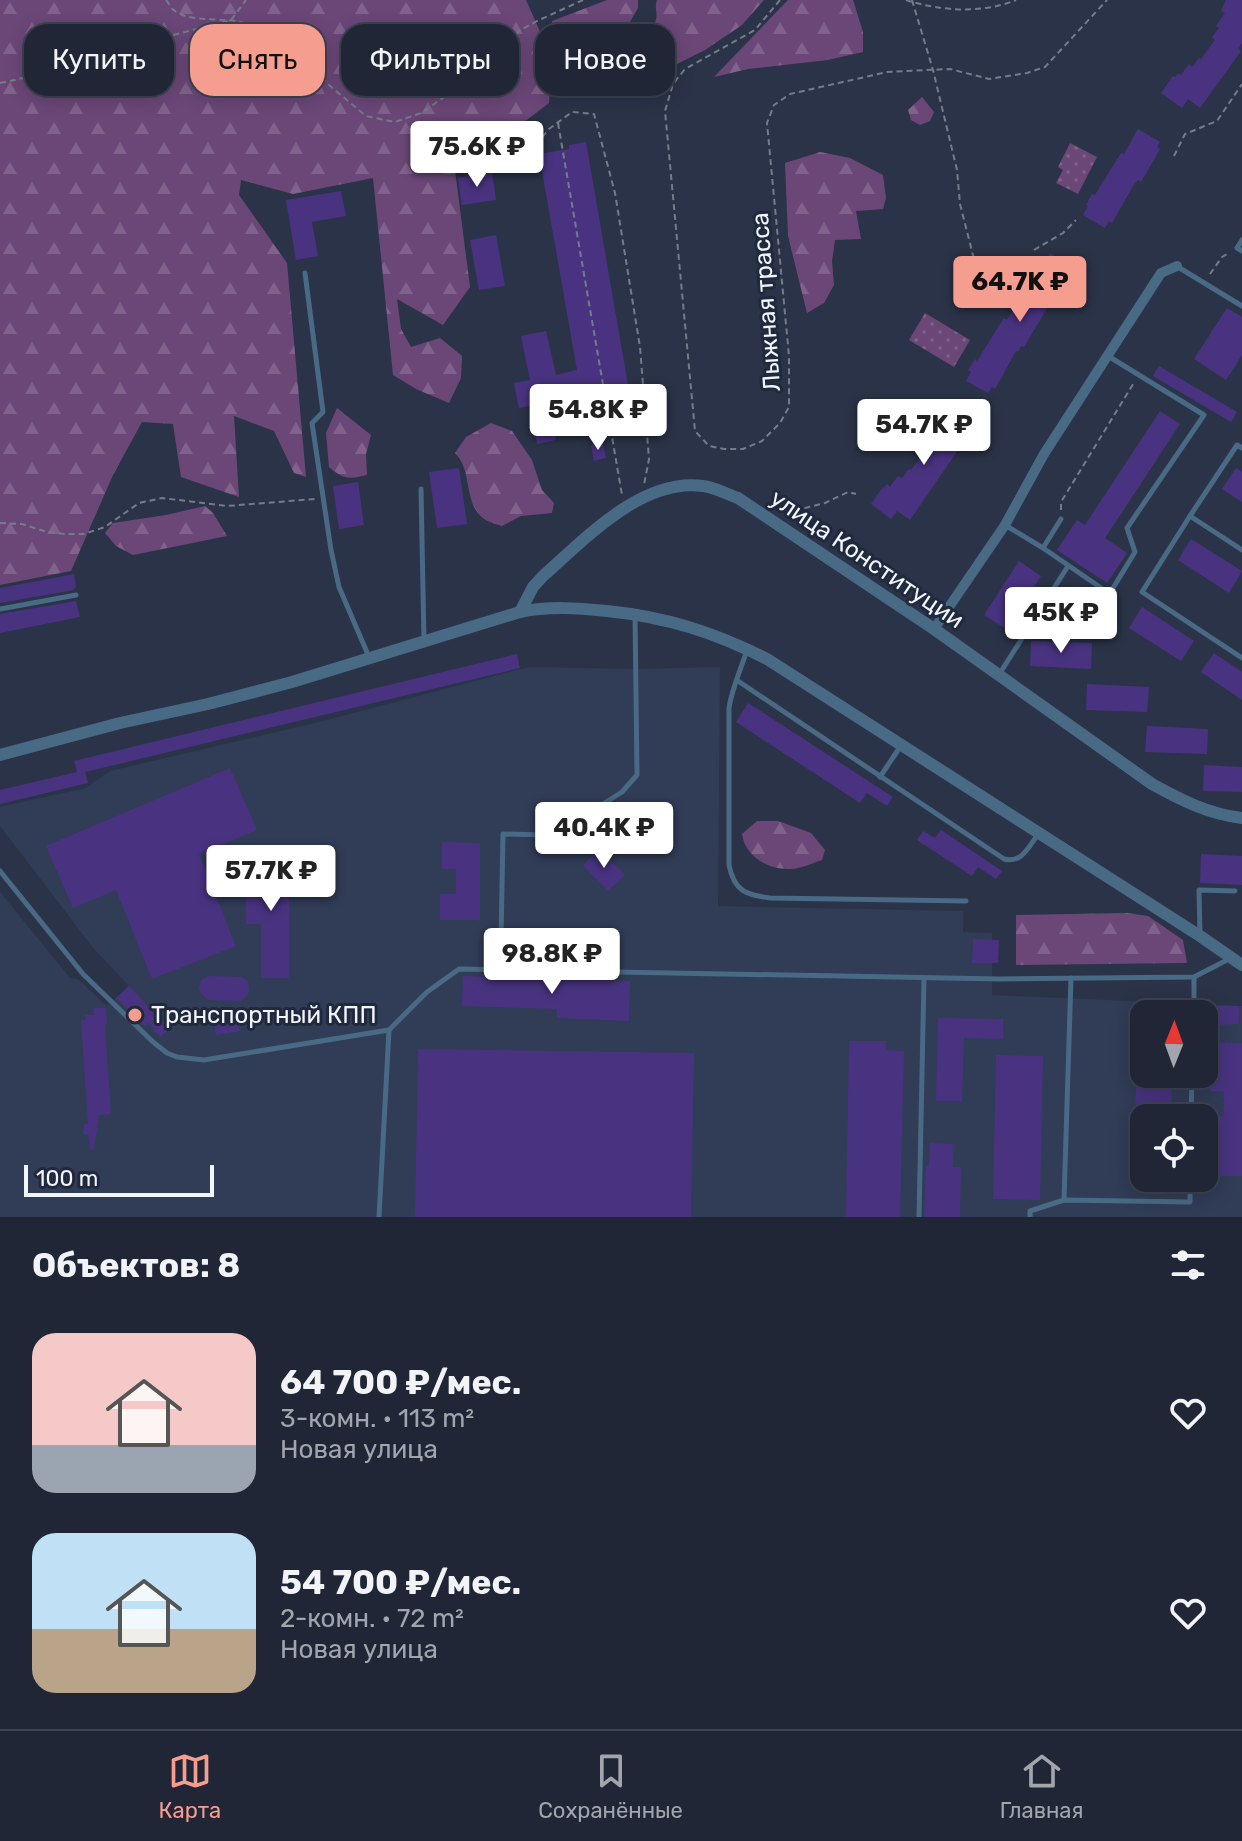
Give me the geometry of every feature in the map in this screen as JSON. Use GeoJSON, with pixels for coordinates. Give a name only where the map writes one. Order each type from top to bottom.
{"type":"FeatureCollection","features":[{"type":"Feature","properties":{"kind":"street"},"geometry":{"type":"LineString","coordinates":[[934,629],[1005,525],[1044,454],[1161,273],[1177,266]]}},
{"type":"Feature","properties":{"kind":"street","name":"улица Конституции"},"geometry":{"type":"LineString","coordinates":[[520,612],[533,587],[543,576],[624,508],[674,486],[703,486],[738,498],[934,629],[1152,784],[1190,804],[1242,818]]}},
{"type":"Feature","properties":{"kind":"street"},"geometry":{"type":"LineString","coordinates":[[0,755],[250,693],[533,609],[567,608],[635,614],[677,622],[715,635],[789,672],[1236,962]]}},
{"type":"Feature","properties":{"kind":"lane"},"geometry":{"type":"LineString","coordinates":[[1240,249],[1242,240]]}},
{"type":"Feature","properties":{"kind":"lane"},"geometry":{"type":"LineString","coordinates":[[1177,266],[1242,306]]}},
{"type":"Feature","properties":{"kind":"lane"},"geometry":{"type":"LineString","coordinates":[[305,273],[323,412],[312,423],[331,550],[339,587],[370,659]]}},
{"type":"Feature","properties":{"kind":"lane"},"geometry":{"type":"LineString","coordinates":[[1005,525],[1107,592],[1113,588],[1135,552],[1127,528],[1204,415],[1107,356]]}},
{"type":"Feature","properties":{"kind":"lane"},"geometry":{"type":"LineString","coordinates":[[1242,448],[1237,445],[1142,592],[1242,658]]}},
{"type":"Feature","properties":{"kind":"lane"},"geometry":{"type":"LineString","coordinates":[[421,489],[424,642]]}},
{"type":"Feature","properties":{"kind":"lane"},"geometry":{"type":"LineString","coordinates":[[1190,516],[1242,550]]}},
{"type":"Feature","properties":{"kind":"lane"},"geometry":{"type":"LineString","coordinates":[[1043,548],[1061,519]]}},
{"type":"Feature","properties":{"kind":"lane"},"geometry":{"type":"LineString","coordinates":[[998,676],[1068,566]]}},
{"type":"Feature","properties":{"kind":"lane"},"geometry":{"type":"LineString","coordinates":[[0,609],[76,595]]}},
{"type":"Feature","properties":{"kind":"lane"},"geometry":{"type":"LineString","coordinates":[[501,938],[503,834],[545,835],[560,831],[622,792],[637,775],[635,614]]}},
{"type":"Feature","properties":{"kind":"lane"},"geometry":{"type":"LineString","coordinates":[[747,649],[730,700],[729,865],[735,884],[755,896],[770,898],[966,901]]}},
{"type":"Feature","properties":{"kind":"lane"},"geometry":{"type":"LineString","coordinates":[[738,681],[1004,859],[1020,858],[1039,833]]}},
{"type":"Feature","properties":{"kind":"lane"},"geometry":{"type":"LineString","coordinates":[[880,777],[902,744]]}},
{"type":"Feature","properties":{"kind":"lane"},"geometry":{"type":"LineString","coordinates":[[0,871],[83,974],[167,1053],[189,1060],[389,1030],[427,992],[459,969],[924,978],[1194,977],[1236,962]]}},
{"type":"Feature","properties":{"kind":"lane"},"geometry":{"type":"LineString","coordinates":[[1200,936],[1199,890],[1235,891]]}},
{"type":"Feature","properties":{"kind":"lane"},"geometry":{"type":"LineString","coordinates":[[1194,977],[1194,1000]]}},
{"type":"Feature","properties":{"kind":"lane"},"geometry":{"type":"LineString","coordinates":[[919,1217],[924,978]]}},
{"type":"Feature","properties":{"kind":"lane"},"geometry":{"type":"LineString","coordinates":[[1064,1200],[1071,978]]}},
{"type":"Feature","properties":{"kind":"lane"},"geometry":{"type":"LineString","coordinates":[[379,1217],[389,1030]]}},
{"type":"Feature","properties":{"kind":"lane"},"geometry":{"type":"LineString","coordinates":[[1030,1217],[1030,1211],[1064,1200],[1190,1202],[1190,1192]]}},
{"type":"Feature","properties":{"kind":"path"},"geometry":{"type":"LineString","coordinates":[[166,0],[174,11],[183,15],[251,24],[275,40],[366,116],[395,122],[421,113],[472,78],[519,31],[583,0]]}},
{"type":"Feature","properties":{"kind":"path"},"geometry":{"type":"LineString","coordinates":[[0,83],[231,20],[246,0]]}},
{"type":"Feature","properties":{"kind":"path","name":"Лыжная трасса"},"geometry":{"type":"LineString","coordinates":[[780,0],[755,30],[685,69],[673,84],[665,111],[695,431],[709,446],[724,449],[743,449],[762,441],[780,423],[789,407],[789,356],[767,123],[774,105],[790,94],[887,72],[950,69],[989,79],[1027,73],[1045,67],[1107,0]]}},
{"type":"Feature","properties":{"kind":"path"},"geometry":{"type":"LineString","coordinates":[[906,0],[929,7],[965,9],[1004,5],[1016,0]]}},
{"type":"Feature","properties":{"kind":"path"},"geometry":{"type":"LineString","coordinates":[[912,1],[933,70],[975,263]]}},
{"type":"Feature","properties":{"kind":"path"},"geometry":{"type":"LineString","coordinates":[[1174,156],[1185,134],[1217,121],[1242,84]]}},
{"type":"Feature","properties":{"kind":"path"},"geometry":{"type":"LineString","coordinates":[[536,145],[549,129],[572,112],[594,114],[615,193],[640,347],[649,459],[641,498]]}},
{"type":"Feature","properties":{"kind":"path"},"geometry":{"type":"LineString","coordinates":[[558,122],[624,508]]}},
{"type":"Feature","properties":{"kind":"path"},"geometry":{"type":"LineString","coordinates":[[1034,250],[1063,233],[1076,220]]}},
{"type":"Feature","properties":{"kind":"path"},"geometry":{"type":"LineString","coordinates":[[1204,283],[1222,257],[1240,249]]}},
{"type":"Feature","properties":{"kind":"path"},"geometry":{"type":"LineString","coordinates":[[1061,519],[1061,502],[1138,375]]}},
{"type":"Feature","properties":{"kind":"path"},"geometry":{"type":"LineString","coordinates":[[771,520],[787,512],[825,503],[848,492],[856,494]]}},
{"type":"Feature","properties":{"kind":"path"},"geometry":{"type":"LineString","coordinates":[[0,523],[22,524],[47,532],[84,534],[105,527],[139,503],[162,498],[227,506],[323,499]]}},
{"type":"Feature","properties":{"kind":"shaded area"},"geometry":{"type":"Polygon","coordinates":[[[529,667],[720,667],[718,906],[963,911],[963,932],[992,933],[992,995],[1130,1001],[1130,1088],[1218,1088],[1218,1005],[1242,1006],[1242,1217],[0,1217],[0,892],[70,978],[78,979],[107,1006],[129,986],[94,949],[0,826],[0,807],[86,788],[110,771],[315,723],[529,667]]]}},
{"type":"Feature","properties":{"kind":"green space"},"geometry":{"type":"Polygon","coordinates":[[[0,0],[526,0],[537,24],[535,96],[549,96],[549,103],[503,138],[452,147],[470,287],[443,325],[397,299],[401,329],[411,347],[440,338],[462,356],[461,378],[449,403],[393,375],[373,178],[293,194],[241,180],[239,195],[287,263],[306,477],[294,473],[274,431],[234,416],[239,497],[181,477],[173,424],[142,422],[113,475],[71,571],[0,585],[0,0]]]}},
{"type":"Feature","properties":{"kind":"green space"},"geometry":{"type":"Polygon","coordinates":[[[607,0],[638,0],[638,8],[629,24],[552,24],[552,21],[607,0]]]}},
{"type":"Feature","properties":{"kind":"green space"},"geometry":{"type":"Polygon","coordinates":[[[657,0],[764,0],[742,25],[705,50],[675,65],[675,24],[655,24],[657,0]]]}},
{"type":"Feature","properties":{"kind":"green space"},"geometry":{"type":"Polygon","coordinates":[[[788,0],[853,0],[863,32],[863,52],[714,77],[788,0]]]}},
{"type":"Feature","properties":{"kind":"green space"},"geometry":{"type":"Polygon","coordinates":[[[922,97],[934,112],[930,121],[920,125],[911,120],[908,110],[922,97]]]}},
{"type":"Feature","properties":{"kind":"green space"},"geometry":{"type":"Polygon","coordinates":[[[1070,143],[1097,157],[1078,194],[1056,183],[1063,170],[1058,167],[1070,143]]]}},
{"type":"Feature","properties":{"kind":"green space"},"geometry":{"type":"Polygon","coordinates":[[[820,152],[850,158],[883,175],[886,198],[883,209],[856,211],[861,239],[835,240],[832,261],[834,285],[824,303],[807,313],[788,236],[785,163],[820,152]]]}},
{"type":"Feature","properties":{"kind":"green space"},"geometry":{"type":"Polygon","coordinates":[[[925,313],[970,340],[954,367],[909,340],[925,313]]]}},
{"type":"Feature","properties":{"kind":"green space"},"geometry":{"type":"Polygon","coordinates":[[[337,408],[371,435],[366,454],[367,475],[347,477],[329,467],[326,433],[337,408]]]}},
{"type":"Feature","properties":{"kind":"green space"},"geometry":{"type":"Polygon","coordinates":[[[491,423],[512,431],[532,460],[542,490],[554,503],[552,513],[521,516],[502,526],[485,519],[477,511],[461,460],[455,453],[466,437],[491,423]]]}},
{"type":"Feature","properties":{"kind":"green space"},"geometry":{"type":"Polygon","coordinates":[[[205,506],[227,536],[133,555],[116,546],[105,533],[113,523],[205,506]]]}},
{"type":"Feature","properties":{"kind":"green space"},"geometry":{"type":"Polygon","coordinates":[[[757,821],[778,821],[811,833],[825,850],[822,860],[802,867],[782,869],[759,860],[748,849],[742,834],[757,821]]]}},
{"type":"Feature","properties":{"kind":"green space"},"geometry":{"type":"Polygon","coordinates":[[[1127,913],[1148,916],[1183,940],[1187,963],[1016,965],[1016,915],[1127,913]]]}},
{"type":"Feature","properties":{"kind":"building"},"geometry":{"type":"Polygon","coordinates":[[[1226,0],[1242,0],[1242,43],[1238,49],[1241,51],[1200,108],[1188,99],[1182,108],[1161,93],[1173,76],[1181,75],[1189,64],[1192,67],[1201,59],[1215,40],[1212,37],[1225,13],[1221,11],[1226,0]]]}},
{"type":"Feature","properties":{"kind":"building"},"geometry":{"type":"Polygon","coordinates":[[[1138,129],[1160,142],[1157,147],[1160,149],[1141,182],[1138,180],[1133,186],[1112,223],[1109,221],[1105,228],[1083,215],[1086,205],[1121,153],[1124,154],[1138,129]]]}},
{"type":"Feature","properties":{"kind":"building"},"geometry":{"type":"Polygon","coordinates":[[[586,142],[633,414],[586,423],[581,395],[519,408],[514,383],[530,380],[521,336],[546,331],[556,375],[577,370],[539,154],[569,149],[569,145],[586,142]]]}},
{"type":"Feature","properties":{"kind":"building"},"geometry":{"type":"Polygon","coordinates":[[[492,172],[496,200],[462,205],[458,178],[492,172]]]}},
{"type":"Feature","properties":{"kind":"building"},"geometry":{"type":"Polygon","coordinates":[[[341,191],[346,216],[312,222],[318,256],[296,260],[286,200],[341,191]]]}},
{"type":"Feature","properties":{"kind":"building"},"geometry":{"type":"Polygon","coordinates":[[[496,235],[505,286],[479,290],[470,240],[496,235]]]}},
{"type":"Feature","properties":{"kind":"building"},"geometry":{"type":"Polygon","coordinates":[[[1050,253],[1072,266],[1072,273],[1024,347],[1016,351],[995,389],[992,387],[988,393],[966,381],[971,372],[968,370],[1004,318],[1007,320],[1050,253]]]}},
{"type":"Feature","properties":{"kind":"building"},"geometry":{"type":"Polygon","coordinates":[[[1227,308],[1242,317],[1242,355],[1226,380],[1194,359],[1227,308]]]}},
{"type":"Feature","properties":{"kind":"building"},"geometry":{"type":"Polygon","coordinates":[[[1159,366],[1237,412],[1231,422],[1153,376],[1159,366]]]}},
{"type":"Feature","properties":{"kind":"building"},"geometry":{"type":"Polygon","coordinates":[[[941,404],[962,419],[959,423],[971,431],[910,520],[897,511],[891,519],[871,504],[883,487],[887,484],[890,487],[898,476],[902,478],[911,470],[925,451],[922,449],[928,439],[925,437],[934,425],[930,422],[931,418],[941,404]]]}},
{"type":"Feature","properties":{"kind":"building"},"geometry":{"type":"Polygon","coordinates":[[[1160,411],[1180,424],[1105,538],[1127,553],[1107,583],[1057,550],[1077,520],[1085,525],[1160,411]]]}},
{"type":"Feature","properties":{"kind":"building"},"geometry":{"type":"Polygon","coordinates":[[[554,429],[556,440],[537,444],[535,432],[554,429]]]}},
{"type":"Feature","properties":{"kind":"building"},"geometry":{"type":"Polygon","coordinates":[[[603,443],[606,458],[594,461],[591,445],[603,443]]]}},
{"type":"Feature","properties":{"kind":"building"},"geometry":{"type":"Polygon","coordinates":[[[459,468],[467,524],[437,528],[429,472],[459,468]]]}},
{"type":"Feature","properties":{"kind":"building"},"geometry":{"type":"Polygon","coordinates":[[[1236,468],[1242,472],[1242,502],[1222,489],[1236,468]]]}},
{"type":"Feature","properties":{"kind":"building"},"geometry":{"type":"Polygon","coordinates":[[[358,482],[364,525],[339,529],[333,486],[358,482]]]}},
{"type":"Feature","properties":{"kind":"building"},"geometry":{"type":"Polygon","coordinates":[[[1191,539],[1242,571],[1229,593],[1178,560],[1191,539]]]}},
{"type":"Feature","properties":{"kind":"building"},"geometry":{"type":"Polygon","coordinates":[[[1019,561],[1041,576],[1006,629],[984,615],[1019,561]]]}},
{"type":"Feature","properties":{"kind":"building"},"geometry":{"type":"Polygon","coordinates":[[[74,574],[74,590],[0,603],[0,588],[74,574]]]}},
{"type":"Feature","properties":{"kind":"building"},"geometry":{"type":"Polygon","coordinates":[[[76,601],[80,617],[0,633],[0,614],[76,601]]]}},
{"type":"Feature","properties":{"kind":"building"},"geometry":{"type":"Polygon","coordinates":[[[1142,607],[1194,641],[1181,661],[1129,628],[1142,607]]]}},
{"type":"Feature","properties":{"kind":"building"},"geometry":{"type":"Polygon","coordinates":[[[1031,641],[1092,643],[1091,669],[1030,666],[1031,641]]]}},
{"type":"Feature","properties":{"kind":"building"},"geometry":{"type":"Polygon","coordinates":[[[1214,653],[1242,672],[1242,700],[1201,672],[1214,653]]]}},
{"type":"Feature","properties":{"kind":"building"},"geometry":{"type":"Polygon","coordinates":[[[517,654],[520,668],[85,772],[88,783],[0,804],[0,790],[77,772],[74,761],[517,654]]]}},
{"type":"Feature","properties":{"kind":"building"},"geometry":{"type":"Polygon","coordinates":[[[1087,684],[1149,687],[1147,712],[1086,710],[1087,684]]]}},
{"type":"Feature","properties":{"kind":"building"},"geometry":{"type":"Polygon","coordinates":[[[748,703],[893,797],[887,806],[867,793],[860,803],[736,722],[748,703]]]}},
{"type":"Feature","properties":{"kind":"building"},"geometry":{"type":"Polygon","coordinates":[[[1147,726],[1208,729],[1207,754],[1145,752],[1147,726]]]}},
{"type":"Feature","properties":{"kind":"building"},"geometry":{"type":"Polygon","coordinates":[[[1204,765],[1242,767],[1242,792],[1203,791],[1204,765]]]}},
{"type":"Feature","properties":{"kind":"building"},"geometry":{"type":"Polygon","coordinates":[[[230,768],[257,830],[199,854],[236,946],[152,979],[116,890],[73,908],[46,846],[230,768]]]}},
{"type":"Feature","properties":{"kind":"building"},"geometry":{"type":"Polygon","coordinates":[[[941,830],[1002,871],[996,879],[978,867],[972,876],[917,840],[923,831],[935,838],[941,830]]]}},
{"type":"Feature","properties":{"kind":"building"},"geometry":{"type":"Polygon","coordinates":[[[442,842],[480,843],[480,920],[440,920],[440,894],[456,894],[456,869],[442,869],[442,842]]]}},
{"type":"Feature","properties":{"kind":"building"},"geometry":{"type":"Polygon","coordinates":[[[599,849],[625,875],[608,891],[583,865],[599,849]]]}},
{"type":"Feature","properties":{"kind":"building"},"geometry":{"type":"Polygon","coordinates":[[[1201,854],[1242,856],[1242,885],[1200,883],[1201,854]]]}},
{"type":"Feature","properties":{"kind":"building"},"geometry":{"type":"Polygon","coordinates":[[[250,859],[289,860],[289,978],[261,978],[261,924],[246,924],[246,878],[250,878],[250,859]]]}},
{"type":"Feature","properties":{"kind":"building"},"geometry":{"type":"Polygon","coordinates":[[[973,939],[999,940],[998,963],[972,963],[973,939]]]}},
{"type":"Feature","properties":{"kind":"building"},"geometry":{"type":"Polygon","coordinates":[[[209,976],[242,977],[248,982],[247,996],[241,1001],[208,1000],[199,988],[201,980],[209,976]]]}},
{"type":"Feature","properties":{"kind":"building"},"geometry":{"type":"Polygon","coordinates":[[[463,976],[630,981],[629,1021],[557,1018],[557,1009],[462,1006],[463,976]]]}},
{"type":"Feature","properties":{"kind":"building","name":"Транспортный КПП"},"geometry":{"type":"Polygon","coordinates":[[[129,986],[169,1029],[160,1037],[148,1023],[145,1026],[116,998],[129,986]]]}},
{"type":"Feature","properties":{"kind":"building"},"geometry":{"type":"Polygon","coordinates":[[[1218,1006],[1239,1006],[1239,1024],[1218,1025],[1218,1006]]]}},
{"type":"Feature","properties":{"kind":"building"},"geometry":{"type":"Polygon","coordinates":[[[94,1008],[106,1008],[111,1114],[99,1115],[94,1149],[90,1149],[89,1135],[83,1134],[84,1124],[88,1124],[81,1020],[86,1020],[85,1015],[94,1015],[94,1008]]]}},
{"type":"Feature","properties":{"kind":"building"},"geometry":{"type":"Polygon","coordinates":[[[238,1018],[240,1031],[216,1035],[214,1022],[238,1018]]]}},
{"type":"Feature","properties":{"kind":"building"},"geometry":{"type":"Polygon","coordinates":[[[938,1018],[1003,1019],[1003,1039],[964,1038],[962,1101],[936,1101],[938,1018]]]}},
{"type":"Feature","properties":{"kind":"building"},"geometry":{"type":"Polygon","coordinates":[[[849,1041],[886,1041],[886,1050],[904,1051],[900,1217],[846,1217],[849,1041]]]}},
{"type":"Feature","properties":{"kind":"building"},"geometry":{"type":"Polygon","coordinates":[[[1218,1042],[1242,1043],[1242,1176],[1218,1176],[1218,1116],[1224,1116],[1224,1091],[1210,1091],[1210,1088],[1218,1088],[1218,1042]]]}},
{"type":"Feature","properties":{"kind":"building"},"geometry":{"type":"Polygon","coordinates":[[[418,1049],[694,1053],[691,1217],[415,1217],[418,1049]]]}},
{"type":"Feature","properties":{"kind":"building"},"geometry":{"type":"Polygon","coordinates":[[[996,1055],[1043,1056],[1040,1200],[993,1199],[996,1055]]]}},
{"type":"Feature","properties":{"kind":"building"},"geometry":{"type":"Polygon","coordinates":[[[1136,1088],[1172,1088],[1171,1104],[1135,1104],[1136,1088]]]}},
{"type":"Feature","properties":{"kind":"building"},"geometry":{"type":"Polygon","coordinates":[[[930,1143],[954,1144],[953,1167],[961,1167],[960,1217],[924,1217],[930,1143]]]}},
{"type":"Feature","properties":{"kind":"place","name":"Транспортный КПП"},"geometry":{"type":"Point","coordinates":[135,1015]}}]}
